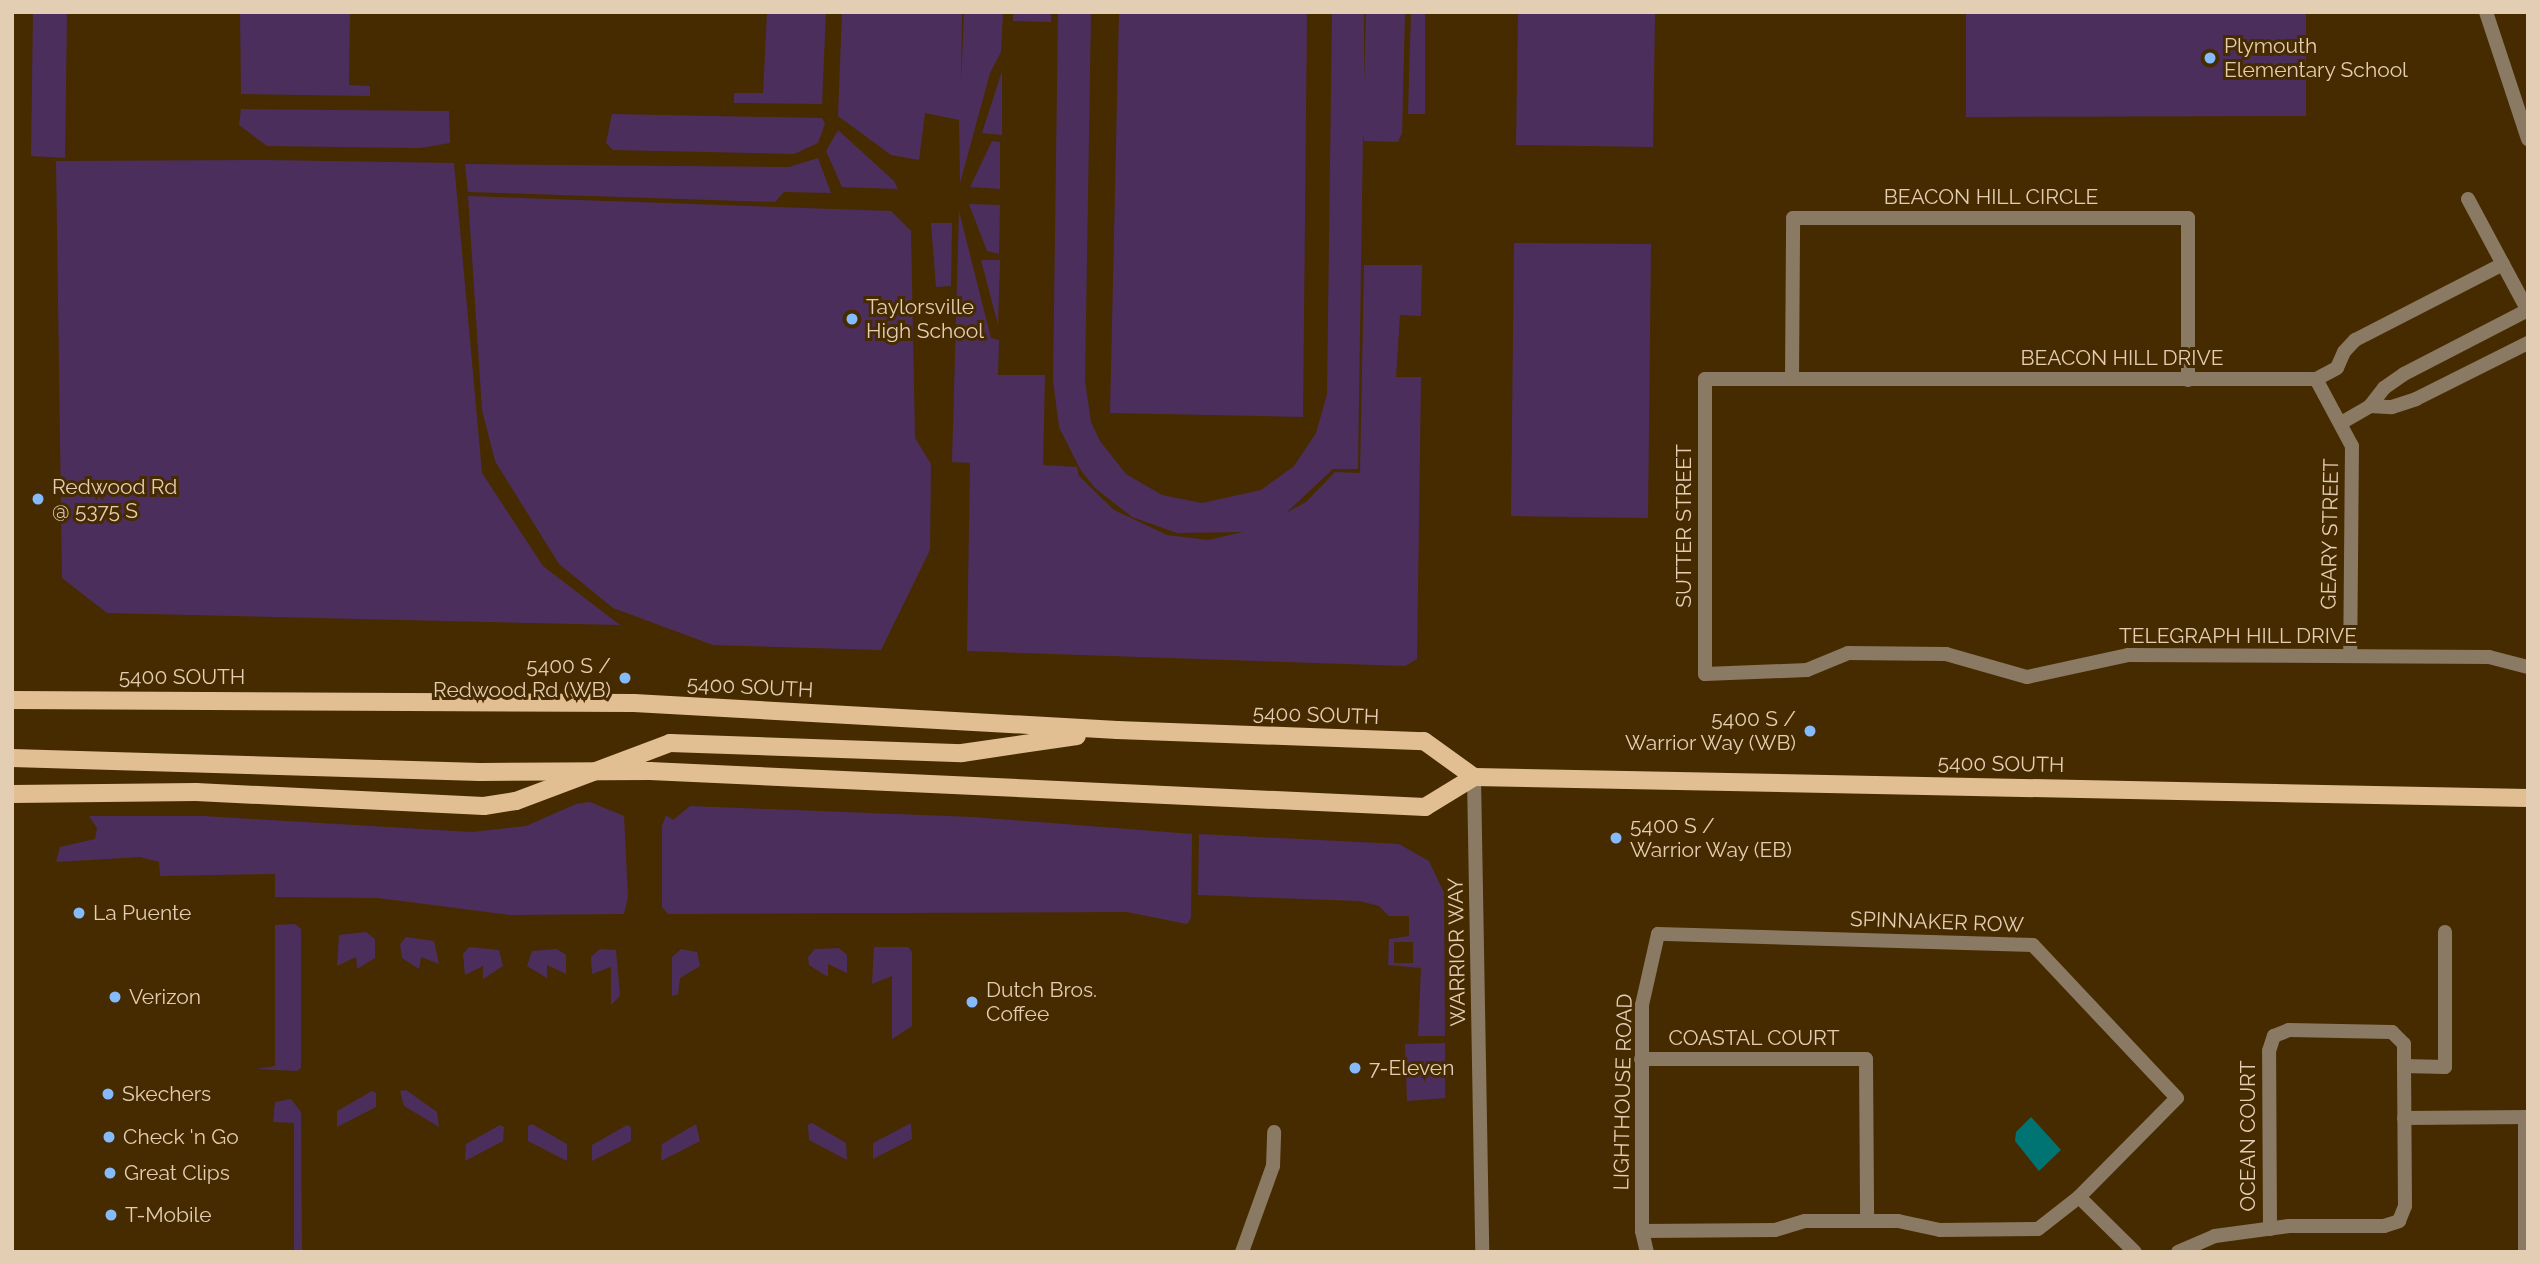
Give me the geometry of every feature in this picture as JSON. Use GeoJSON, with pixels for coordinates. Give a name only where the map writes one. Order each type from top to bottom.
{"type":"FeatureCollection","features":[{"type":"Feature","properties":{"kind":"main road","name":"5400 SOUTH"},"geometry":{"type":"LineString","coordinates":[[12,700],[634,703],[1117,730],[1424,741],[1474,777],[2528,798]]}},
{"type":"Feature","properties":{"kind":"main road"},"geometry":{"type":"LineString","coordinates":[[12,794],[196,792],[484,806],[516,802],[596,769],[670,743],[962,752],[1117,730]]}},
{"type":"Feature","properties":{"kind":"main road"},"geometry":{"type":"LineString","coordinates":[[12,758],[480,772],[596,769],[1425,807],[1474,777]]}},
{"type":"Feature","properties":{"kind":"street"},"geometry":{"type":"LineString","coordinates":[[2486,12],[2528,139]]}},
{"type":"Feature","properties":{"kind":"street"},"geometry":{"type":"LineString","coordinates":[[2341,423],[2370,406],[2385,388],[2404,374],[2528,310],[2469,199]]}},
{"type":"Feature","properties":{"kind":"street","name":"BEACON HILL CIRCLE"},"geometry":{"type":"LineString","coordinates":[[1792,379],[1793,218],[2188,218],[2188,380]]}},
{"type":"Feature","properties":{"kind":"street"},"geometry":{"type":"LineString","coordinates":[[2316,379],[2337,368],[2344,352],[2356,340],[2503,264]]}},
{"type":"Feature","properties":{"kind":"street"},"geometry":{"type":"LineString","coordinates":[[2370,406],[2392,407],[2416,399],[2528,343]]}},
{"type":"Feature","properties":{"kind":"street","name":"BEACON HILL DRIVE"},"geometry":{"type":"LineString","coordinates":[[1704,379],[2316,379]]}},
{"type":"Feature","properties":{"kind":"street","name":"SUTTER STREET"},"geometry":{"type":"LineString","coordinates":[[1704,379],[1705,674]]}},
{"type":"Feature","properties":{"kind":"street","name":"GEARY STREET"},"geometry":{"type":"LineString","coordinates":[[2316,379],[2352,446],[2350,656]]}},
{"type":"Feature","properties":{"kind":"street","name":"TELEGRAPH HILL DRIVE"},"geometry":{"type":"LineString","coordinates":[[1705,674],[1807,670],[1848,653],[1945,654],[2027,677],[2128,655],[2489,657],[2528,667]]}},
{"type":"Feature","properties":{"kind":"street","name":"WARRIOR WAY"},"geometry":{"type":"LineString","coordinates":[[1474,777],[1482,1252]]}},
{"type":"Feature","properties":{"kind":"street"},"geometry":{"type":"LineString","coordinates":[[2178,1252],[2215,1236],[2270,1229],[2385,1226],[2399,1221],[2405,1206],[2404,1066],[2445,1067],[2445,932]]}},
{"type":"Feature","properties":{"kind":"street","name":"LIGHTHOUSE ROAD"},"geometry":{"type":"LineString","coordinates":[[1647,1252],[1642,1231],[1643,998],[1658,934]]}},
{"type":"Feature","properties":{"kind":"street","name":"SPINNAKER ROW"},"geometry":{"type":"LineString","coordinates":[[1658,934],[2033,945],[2177,1098],[2079,1197]]}},
{"type":"Feature","properties":{"kind":"street","name":"OCEAN COURT"},"geometry":{"type":"LineString","coordinates":[[2270,1229],[2269,1051],[2274,1036],[2289,1030],[2392,1032],[2404,1044],[2404,1066]]}},
{"type":"Feature","properties":{"kind":"street","name":"COASTAL COURT"},"geometry":{"type":"LineString","coordinates":[[1641,1059],[1866,1059],[1867,1221]]}},
{"type":"Feature","properties":{"kind":"street"},"geometry":{"type":"LineString","coordinates":[[2404,1118],[2526,1117],[2525,1252]]}},
{"type":"Feature","properties":{"kind":"street"},"geometry":{"type":"LineString","coordinates":[[1242,1252],[1273,1166],[1274,1132]]}},
{"type":"Feature","properties":{"kind":"street"},"geometry":{"type":"LineString","coordinates":[[1642,1231],[1775,1230],[1805,1221],[1898,1221],[1940,1230],[2038,1229],[2079,1197],[2135,1252]]}},
{"type":"Feature","properties":{"kind":"shaded area"},"geometry":{"type":"Polygon","coordinates":[[[33,12],[67,12],[65,158],[31,156],[33,12]]]}},
{"type":"Feature","properties":{"kind":"shaded area"},"geometry":{"type":"Polygon","coordinates":[[[240,12],[350,12],[349,85],[370,86],[370,96],[241,94],[240,12]]]}},
{"type":"Feature","properties":{"kind":"shaded area"},"geometry":{"type":"Polygon","coordinates":[[[767,12],[826,12],[822,104],[734,103],[734,93],[763,93],[767,12]]]}},
{"type":"Feature","properties":{"kind":"shaded area"},"geometry":{"type":"Polygon","coordinates":[[[842,12],[962,12],[961,87],[964,12],[1003,12],[1001,52],[990,73],[960,183],[959,120],[925,113],[919,160],[891,155],[838,116],[842,12]]]}},
{"type":"Feature","properties":{"kind":"shaded area"},"geometry":{"type":"Polygon","coordinates":[[[1013,12],[1051,12],[1051,22],[1013,21],[1013,12]]]}},
{"type":"Feature","properties":{"kind":"shaded area"},"geometry":{"type":"Polygon","coordinates":[[[1058,12],[1091,12],[1085,381],[1091,422],[1100,441],[1126,474],[1162,495],[1202,503],[1261,490],[1294,466],[1316,433],[1327,394],[1332,12],[1364,12],[1364,86],[1366,12],[1405,12],[1402,133],[1398,142],[1364,141],[1363,134],[1358,469],[1333,469],[1286,513],[1306,502],[1335,472],[1360,473],[1364,265],[1422,265],[1421,316],[1400,315],[1396,377],[1421,377],[1417,659],[1405,666],[967,651],[970,463],[952,462],[959,211],[991,338],[999,340],[998,375],[1045,375],[1043,465],[1077,467],[1079,476],[1114,510],[1167,535],[1208,540],[1243,532],[1177,533],[1132,517],[1095,488],[1080,469],[1059,427],[1053,381],[1058,12]]]}},
{"type":"Feature","properties":{"kind":"shaded area"},"geometry":{"type":"Polygon","coordinates":[[[1119,12],[1307,12],[1303,417],[1110,413],[1119,12]]]}},
{"type":"Feature","properties":{"kind":"shaded area"},"geometry":{"type":"Polygon","coordinates":[[[1411,12],[1425,12],[1425,114],[1408,114],[1411,12]]]}},
{"type":"Feature","properties":{"kind":"shaded area"},"geometry":{"type":"Polygon","coordinates":[[[1518,12],[1655,12],[1653,147],[1516,145],[1518,12]]]}},
{"type":"Feature","properties":{"kind":"shaded area","name":"Plymouth Elementary School"},"geometry":{"type":"Polygon","coordinates":[[[1966,12],[2306,12],[2306,116],[1966,117],[1966,12]]]}},
{"type":"Feature","properties":{"kind":"shaded area"},"geometry":{"type":"Polygon","coordinates":[[[1002,71],[1002,135],[982,133],[1002,71]]]}},
{"type":"Feature","properties":{"kind":"shaded area"},"geometry":{"type":"Polygon","coordinates":[[[241,109],[449,111],[450,143],[420,148],[267,146],[239,125],[241,109]]]}},
{"type":"Feature","properties":{"kind":"shaded area"},"geometry":{"type":"Polygon","coordinates":[[[612,114],[822,118],[825,124],[818,143],[794,154],[613,150],[606,143],[612,114]]]}},
{"type":"Feature","properties":{"kind":"shaded area"},"geometry":{"type":"Polygon","coordinates":[[[838,130],[894,181],[898,189],[842,187],[826,151],[838,130]]]}},
{"type":"Feature","properties":{"kind":"shaded area"},"geometry":{"type":"Polygon","coordinates":[[[992,141],[1000,142],[1000,189],[970,187],[992,141]]]}},
{"type":"Feature","properties":{"kind":"shaded area"},"geometry":{"type":"Polygon","coordinates":[[[818,158],[831,193],[784,192],[775,202],[468,192],[465,164],[789,167],[818,158]]]}},
{"type":"Feature","properties":{"kind":"shaded area"},"geometry":{"type":"Polygon","coordinates":[[[56,161],[454,163],[482,473],[543,566],[620,625],[107,613],[62,578],[56,161]]]}},
{"type":"Feature","properties":{"kind":"shaded area"},"geometry":{"type":"Polygon","coordinates":[[[468,196],[891,211],[911,231],[915,438],[931,464],[930,550],[881,650],[713,645],[613,608],[559,564],[495,461],[482,410],[468,196]]]}},
{"type":"Feature","properties":{"kind":"shaded area"},"geometry":{"type":"Polygon","coordinates":[[[969,204],[1000,205],[999,254],[987,251],[969,204]]]}},
{"type":"Feature","properties":{"kind":"shaded area"},"geometry":{"type":"Polygon","coordinates":[[[931,223],[952,223],[951,286],[936,287],[931,223]]]}},
{"type":"Feature","properties":{"kind":"shaded area"},"geometry":{"type":"Polygon","coordinates":[[[1514,243],[1651,244],[1648,518],[1511,516],[1514,243]]]}},
{"type":"Feature","properties":{"kind":"shaded area"},"geometry":{"type":"Polygon","coordinates":[[[981,260],[1000,260],[998,325],[981,260]]]}},
{"type":"Feature","properties":{"kind":"shaded area"},"geometry":{"type":"Polygon","coordinates":[[[590,802],[624,816],[628,897],[624,914],[510,915],[378,898],[275,897],[275,874],[160,876],[159,862],[140,857],[56,862],[60,847],[95,839],[97,828],[89,816],[203,816],[472,832],[526,826],[576,804],[590,802]]]}},
{"type":"Feature","properties":{"kind":"shaded area"},"geometry":{"type":"Polygon","coordinates":[[[690,806],[973,817],[1192,834],[1191,918],[1187,924],[1127,912],[668,914],[662,907],[662,826],[666,815],[673,820],[690,806]]]}},
{"type":"Feature","properties":{"kind":"shaded area"},"geometry":{"type":"Polygon","coordinates":[[[1199,834],[1399,844],[1429,861],[1444,893],[1445,1036],[1418,1036],[1421,968],[1388,965],[1389,939],[1409,936],[1409,916],[1389,916],[1379,906],[1359,901],[1198,895],[1199,834]],[[1394,942],[1394,963],[1413,963],[1413,942],[1394,942]]]}},
{"type":"Feature","properties":{"kind":"shaded area"},"geometry":{"type":"Polygon","coordinates":[[[295,924],[301,929],[301,1068],[297,1071],[256,1069],[275,1066],[275,925],[295,924]]]}},
{"type":"Feature","properties":{"kind":"shaded area"},"geometry":{"type":"Polygon","coordinates":[[[366,932],[375,939],[375,958],[357,969],[356,957],[337,966],[339,935],[366,932]]]}},
{"type":"Feature","properties":{"kind":"shaded area"},"geometry":{"type":"Polygon","coordinates":[[[406,937],[434,941],[439,964],[421,957],[419,969],[402,958],[400,944],[406,937]]]}},
{"type":"Feature","properties":{"kind":"shaded area"},"geometry":{"type":"Polygon","coordinates":[[[469,947],[499,950],[503,966],[483,979],[483,966],[465,975],[463,954],[469,947]]]}},
{"type":"Feature","properties":{"kind":"shaded area"},"geometry":{"type":"Polygon","coordinates":[[[874,947],[908,947],[912,952],[912,1026],[892,1039],[892,976],[872,984],[874,947]]]}},
{"type":"Feature","properties":{"kind":"shaded area"},"geometry":{"type":"Polygon","coordinates":[[[839,948],[847,955],[847,973],[828,964],[828,977],[809,965],[808,957],[815,949],[839,948]]]}},
{"type":"Feature","properties":{"kind":"shaded area"},"geometry":{"type":"Polygon","coordinates":[[[557,949],[566,955],[566,974],[547,965],[547,978],[527,966],[532,951],[557,949]]]}},
{"type":"Feature","properties":{"kind":"shaded area"},"geometry":{"type":"Polygon","coordinates":[[[600,949],[616,950],[620,996],[611,1005],[611,967],[592,974],[591,957],[600,949]]]}},
{"type":"Feature","properties":{"kind":"shaded area"},"geometry":{"type":"Polygon","coordinates":[[[681,949],[697,952],[700,966],[680,978],[678,994],[672,996],[672,957],[681,949]]]}},
{"type":"Feature","properties":{"kind":"shaded area"},"geometry":{"type":"Polygon","coordinates":[[[1445,1043],[1445,1098],[1407,1101],[1405,1044],[1445,1043]]]}},
{"type":"Feature","properties":{"kind":"shaded area"},"geometry":{"type":"Polygon","coordinates":[[[406,1090],[437,1112],[439,1127],[404,1106],[400,1091],[406,1090]]]}},
{"type":"Feature","properties":{"kind":"shaded area"},"geometry":{"type":"Polygon","coordinates":[[[372,1091],[376,1093],[376,1107],[337,1127],[337,1111],[372,1091]]]}},
{"type":"Feature","properties":{"kind":"shaded area"},"geometry":{"type":"Polygon","coordinates":[[[291,1099],[301,1112],[302,1252],[294,1252],[294,1123],[273,1122],[275,1102],[291,1099]]]}},
{"type":"Feature","properties":{"kind":"shaded area"},"geometry":{"type":"Polygon","coordinates":[[[812,1123],[846,1143],[847,1160],[809,1140],[808,1125],[812,1123]]]}},
{"type":"Feature","properties":{"kind":"shaded area"},"geometry":{"type":"Polygon","coordinates":[[[911,1123],[912,1139],[873,1159],[873,1143],[911,1123]]]}},
{"type":"Feature","properties":{"kind":"shaded area"},"geometry":{"type":"Polygon","coordinates":[[[532,1124],[567,1144],[567,1161],[528,1141],[528,1126],[532,1124]]]}},
{"type":"Feature","properties":{"kind":"shaded area"},"geometry":{"type":"Polygon","coordinates":[[[696,1124],[700,1141],[661,1161],[662,1144],[696,1124]]]}},
{"type":"Feature","properties":{"kind":"shaded area"},"geometry":{"type":"Polygon","coordinates":[[[500,1125],[504,1127],[503,1141],[465,1161],[466,1144],[500,1125]]]}},
{"type":"Feature","properties":{"kind":"shaded area"},"geometry":{"type":"Polygon","coordinates":[[[627,1125],[631,1127],[631,1141],[592,1161],[592,1145],[627,1125]]]}},
{"type":"Feature","properties":{"kind":"water"},"geometry":{"type":"Polygon","coordinates":[[[2031,1117],[2061,1150],[2039,1171],[2015,1141],[2016,1132],[2031,1117]]]}},
{"type":"Feature","properties":{"kind":"place","name":"Plymouth Elementary School"},"geometry":{"type":"Point","coordinates":[2210,58]}},
{"type":"Feature","properties":{"kind":"place","name":"Taylorsville High School"},"geometry":{"type":"Point","coordinates":[852,319]}},
{"type":"Feature","properties":{"kind":"place","name":"Redwood Rd @ 5375 S"},"geometry":{"type":"Point","coordinates":[38,499]}},
{"type":"Feature","properties":{"kind":"place","name":"5400 S / Redwood Rd (WB)"},"geometry":{"type":"Point","coordinates":[625,678]}},
{"type":"Feature","properties":{"kind":"place","name":"5400 S / Warrior Way (WB)"},"geometry":{"type":"Point","coordinates":[1810,731]}},
{"type":"Feature","properties":{"kind":"place","name":"5400 S / Warrior Way (EB)"},"geometry":{"type":"Point","coordinates":[1616,838]}},
{"type":"Feature","properties":{"kind":"place","name":"La Puente"},"geometry":{"type":"Point","coordinates":[79,913]}},
{"type":"Feature","properties":{"kind":"place","name":"Verizon"},"geometry":{"type":"Point","coordinates":[115,997]}},
{"type":"Feature","properties":{"kind":"place","name":"Dutch Bros. Coffee"},"geometry":{"type":"Point","coordinates":[972,1002]}},
{"type":"Feature","properties":{"kind":"place","name":"7-Eleven"},"geometry":{"type":"Point","coordinates":[1355,1068]}},
{"type":"Feature","properties":{"kind":"place","name":"Skechers"},"geometry":{"type":"Point","coordinates":[108,1094]}},
{"type":"Feature","properties":{"kind":"place","name":"Check 'n Go"},"geometry":{"type":"Point","coordinates":[109,1137]}},
{"type":"Feature","properties":{"kind":"place","name":"Great Clips"},"geometry":{"type":"Point","coordinates":[110,1173]}},
{"type":"Feature","properties":{"kind":"place","name":"T-Mobile"},"geometry":{"type":"Point","coordinates":[111,1215]}}]}
